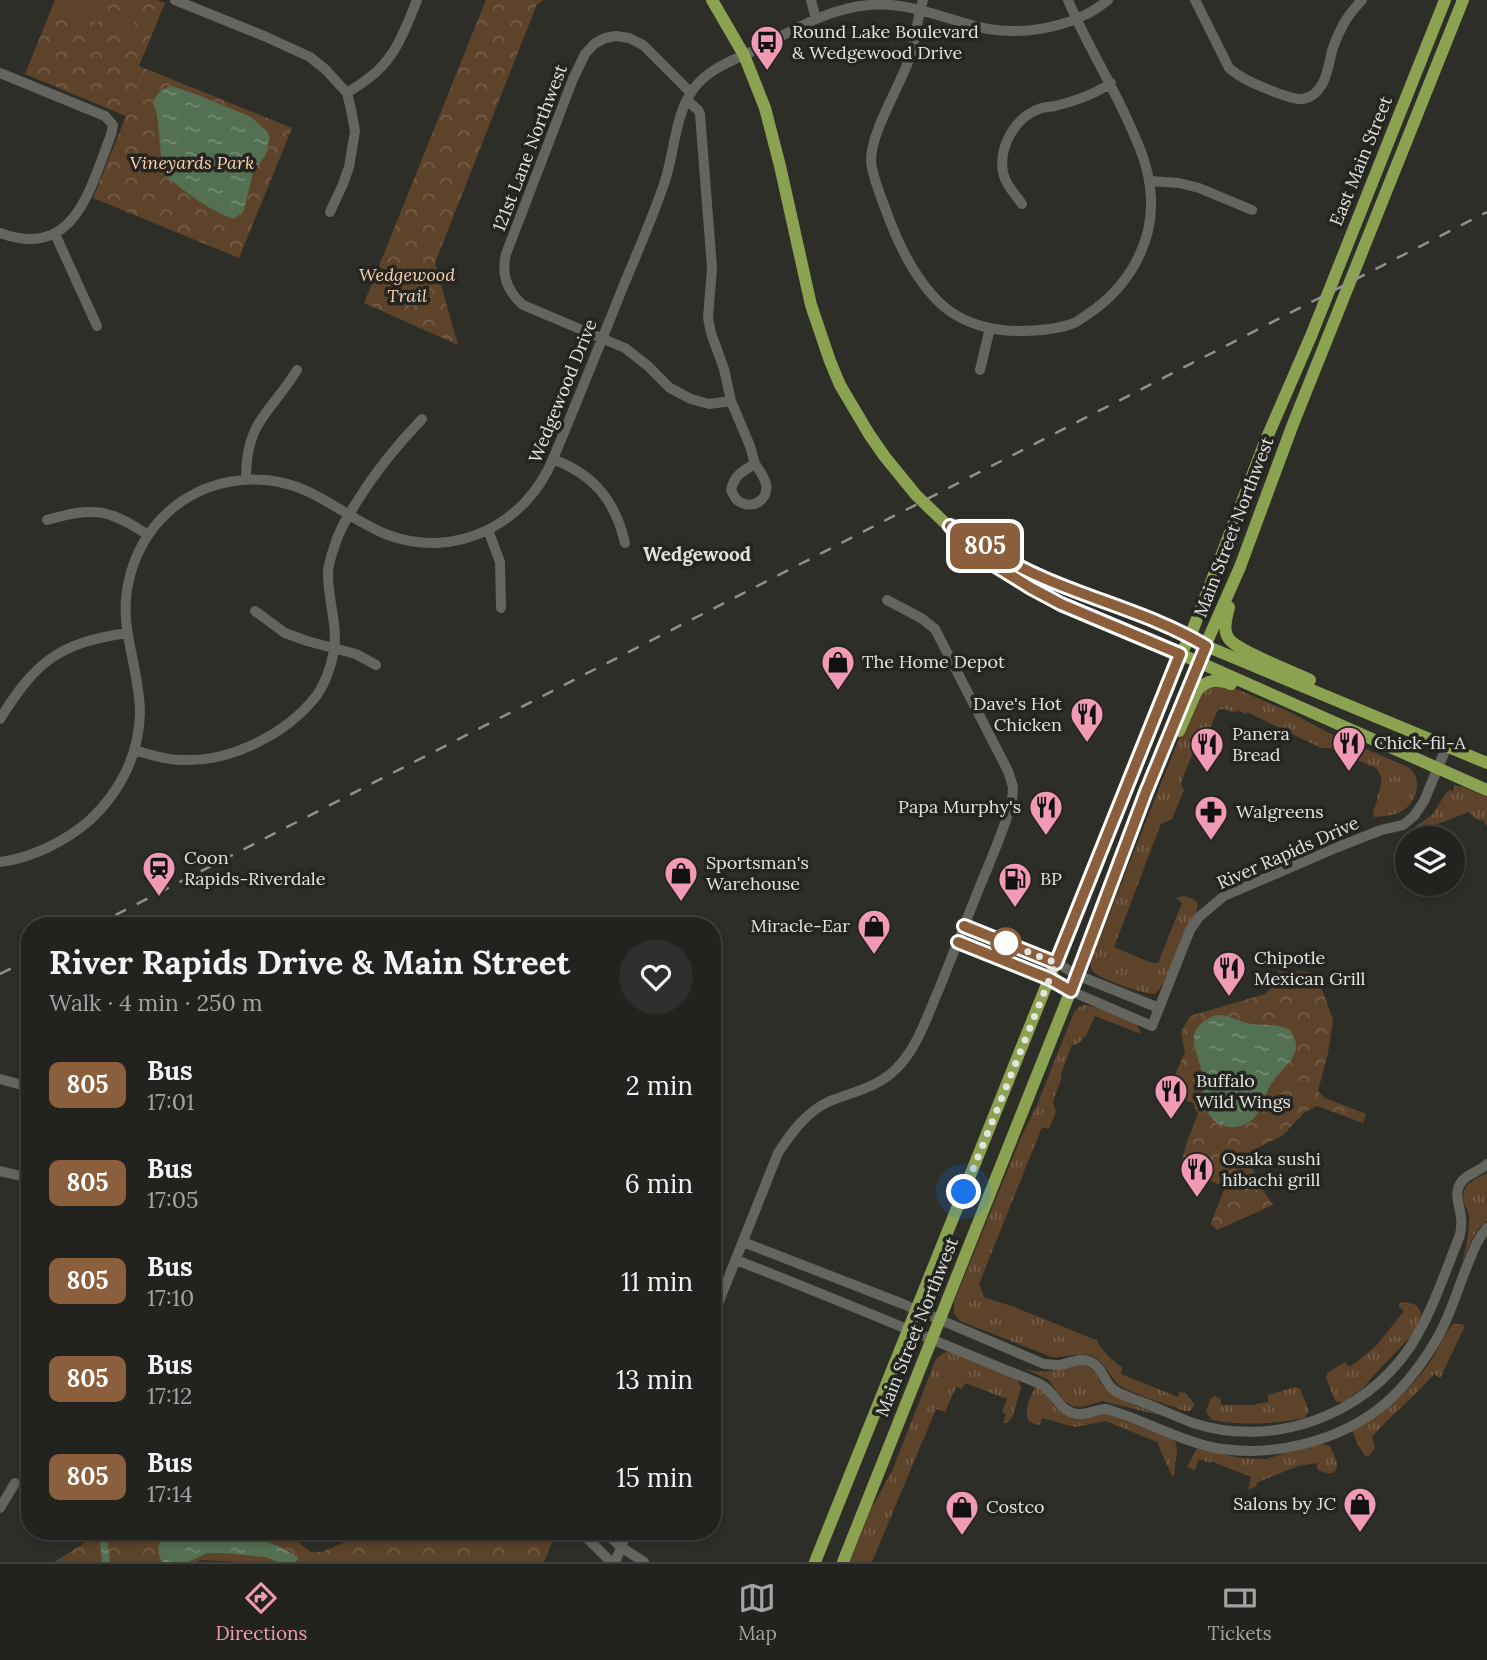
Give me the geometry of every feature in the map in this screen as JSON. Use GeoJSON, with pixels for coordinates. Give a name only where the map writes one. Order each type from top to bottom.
{"type":"FeatureCollection","features":[{"type":"Feature","properties":{"kind":"main road"},"geometry":{"type":"LineString","coordinates":[[712,0],[744,55],[771,128],[821,339],[850,404],[904,481],[974,551],[1061,604],[1487,790]]}},
{"type":"Feature","properties":{"kind":"main road","name":"East Main Street"},"geometry":{"type":"LineString","coordinates":[[1311,336],[1445,0]]}},
{"type":"Feature","properties":{"kind":"main road","name":"East Main Street"},"geometry":{"type":"LineString","coordinates":[[1333,324],[1463,0]]}},
{"type":"Feature","properties":{"kind":"main road","name":"Main Street Northwest"},"geometry":{"type":"LineString","coordinates":[[843,1562],[1333,324]]}},
{"type":"Feature","properties":{"kind":"main road","name":"Main Street Northwest"},"geometry":{"type":"LineString","coordinates":[[815,1562],[1180,654],[1190,637],[1265,442],[1311,336]]}},
{"type":"Feature","properties":{"kind":"main road"},"geometry":{"type":"LineString","coordinates":[[950,526],[1026,570],[1145,617],[1206,646],[1487,763]]}},
{"type":"Feature","properties":{"kind":"main road"},"geometry":{"type":"LineString","coordinates":[[1231,587],[1232,598],[1225,626],[1228,638],[1239,648],[1322,686],[1339,700]]}},
{"type":"Feature","properties":{"kind":"main road"},"geometry":{"type":"LineString","coordinates":[[1146,792],[1161,774],[1201,685],[1211,680],[1219,680],[1257,694],[1271,695]]}},
{"type":"Feature","properties":{"kind":"street"},"geometry":{"type":"LineString","coordinates":[[175,0],[310,57],[326,69],[347,93],[355,131],[344,184],[330,212]]}},
{"type":"Feature","properties":{"kind":"street"},"geometry":{"type":"LineString","coordinates":[[347,93],[375,73],[390,57],[402,39],[417,0]]}},
{"type":"Feature","properties":{"kind":"street"},"geometry":{"type":"LineString","coordinates":[[811,0],[816,19]]}},
{"type":"Feature","properties":{"kind":"street"},"geometry":{"type":"LineString","coordinates":[[922,5],[911,55],[872,146],[871,163],[892,228],[906,258],[937,300],[952,313],[990,328],[1043,331],[1075,323],[1099,307],[1125,281],[1142,251],[1151,218],[1150,181],[1144,156],[1111,83],[1068,0]]}},
{"type":"Feature","properties":{"kind":"street","name":"Wedgewood Drive"},"geometry":{"type":"LineString","coordinates":[[0,862],[35,853],[83,826],[120,784],[129,768],[135,750],[140,713],[125,613],[128,581],[134,560],[148,535],[171,510],[212,486],[246,479],[277,482],[309,492],[391,536],[437,542],[462,539],[488,530],[511,516],[528,500],[553,459],[664,185],[678,127],[689,96],[702,78],[816,19],[867,5],[922,5],[987,29],[1028,31],[1076,20],[1108,0]]}},
{"type":"Feature","properties":{"kind":"street"},"geometry":{"type":"LineString","coordinates":[[1195,0],[1229,68],[1260,86],[1302,99],[1314,94],[1323,83],[1341,27],[1362,0]]}},
{"type":"Feature","properties":{"kind":"street","name":"121st Lane Northwest"},"geometry":{"type":"LineString","coordinates":[[602,338],[523,305],[512,294],[506,280],[503,263],[506,254],[573,79],[584,54],[594,44],[616,36],[629,38],[643,46],[689,96]]}},
{"type":"Feature","properties":{"kind":"street"},"geometry":{"type":"LineString","coordinates":[[0,73],[105,116],[113,125],[81,208],[66,225],[55,234],[41,239],[27,240],[0,233]]}},
{"type":"Feature","properties":{"kind":"street"},"geometry":{"type":"LineString","coordinates":[[1022,204],[1006,181],[1001,164],[1002,152],[1016,126],[1038,109],[1096,94],[1111,83]]}},
{"type":"Feature","properties":{"kind":"street"},"geometry":{"type":"LineString","coordinates":[[689,96],[700,114],[712,268],[708,318],[731,401],[755,464]]}},
{"type":"Feature","properties":{"kind":"street"},"geometry":{"type":"LineString","coordinates":[[1150,181],[1180,183],[1199,188],[1252,210]]}},
{"type":"Feature","properties":{"kind":"street"},"geometry":{"type":"LineString","coordinates":[[55,234],[97,326]]}},
{"type":"Feature","properties":{"kind":"street"},"geometry":{"type":"LineString","coordinates":[[980,370],[990,328]]}},
{"type":"Feature","properties":{"kind":"street"},"geometry":{"type":"LineString","coordinates":[[602,338],[637,356],[670,388],[691,399],[709,404],[731,401]]}},
{"type":"Feature","properties":{"kind":"street"},"geometry":{"type":"LineString","coordinates":[[246,479],[247,455],[253,432],[297,369]]}},
{"type":"Feature","properties":{"kind":"street"},"geometry":{"type":"LineString","coordinates":[[135,750],[182,760],[222,755],[268,737],[295,718],[317,694],[326,679],[334,648],[335,625],[328,570],[335,544],[349,515],[378,470],[422,419]]}},
{"type":"Feature","properties":{"kind":"street"},"geometry":{"type":"LineString","coordinates":[[553,459],[584,475],[604,494],[617,514],[625,542]]}},
{"type":"Feature","properties":{"kind":"street"},"geometry":{"type":"LineString","coordinates":[[47,520],[80,512],[102,512],[123,519],[148,535]]}},
{"type":"Feature","properties":{"kind":"street"},"geometry":{"type":"LineString","coordinates":[[488,530],[500,562],[501,607]]}},
{"type":"Feature","properties":{"kind":"street"},"geometry":{"type":"LineString","coordinates":[[721,1297],[778,1153],[791,1133],[806,1117],[827,1102],[878,1082],[895,1070],[908,1055],[958,942],[1010,808],[1013,795],[1011,779],[1003,760],[934,629],[921,618],[887,600]]}},
{"type":"Feature","properties":{"kind":"street"},"geometry":{"type":"LineString","coordinates":[[254,611],[285,633],[356,654],[376,665]]}},
{"type":"Feature","properties":{"kind":"street"},"geometry":{"type":"LineString","coordinates":[[0,719],[34,673],[58,653],[84,641],[127,633]]}},
{"type":"Feature","properties":{"kind":"street","name":"River Rapids Drive"},"geometry":{"type":"LineString","coordinates":[[958,942],[1050,979],[1071,991],[1152,1026],[1190,930],[1199,916],[1224,897],[1338,847],[1402,825],[1414,816],[1424,801],[1447,746]]}},
{"type":"Feature","properties":{"kind":"street"},"geometry":{"type":"LineString","coordinates":[[964,926],[1159,1008]]}},
{"type":"Feature","properties":{"kind":"street"},"geometry":{"type":"LineString","coordinates":[[0,1079],[21,1085]]}},
{"type":"Feature","properties":{"kind":"street"},"geometry":{"type":"LineString","coordinates":[[743,1242],[1044,1364],[1089,1361],[1098,1367],[1112,1389],[1194,1423],[1233,1431],[1257,1432],[1300,1426],[1347,1406],[1372,1389],[1393,1369],[1423,1326],[1460,1235],[1458,1189],[1464,1179],[1487,1164]]}},
{"type":"Feature","properties":{"kind":"street"},"geometry":{"type":"LineString","coordinates":[[0,1171],[21,1176]]}},
{"type":"Feature","properties":{"kind":"street"},"geometry":{"type":"LineString","coordinates":[[736,1260],[813,1289],[1044,1386],[1059,1405],[1068,1411],[1078,1414],[1106,1409],[1187,1440],[1229,1450],[1257,1451],[1294,1446],[1324,1437],[1361,1420],[1385,1403],[1407,1382],[1441,1332],[1476,1242],[1487,1228]]}},
{"type":"Feature","properties":{"kind":"street"},"geometry":{"type":"LineString","coordinates":[[0,1508],[15,1483]]}},
{"type":"Feature","properties":{"kind":"street"},"geometry":{"type":"LineString","coordinates":[[590,1540],[613,1562],[624,1540]]}},
{"type":"Feature","properties":{"kind":"street"},"geometry":{"type":"LineString","coordinates":[[614,1540],[645,1562]]}},
{"type":"Feature","properties":{"kind":"green space","name":"Vineyards Park"},"geometry":{"type":"Polygon","coordinates":[[[55,0],[157,0],[165,3],[139,66],[292,128],[239,258],[93,198],[126,116],[25,74],[55,0]]]}},
{"type":"Feature","properties":{"kind":"green space","name":"Wedgewood Trail"},"geometry":{"type":"Polygon","coordinates":[[[486,0],[544,0],[537,4],[435,263],[458,345],[364,303],[486,0]]]}},
{"type":"Feature","properties":{"kind":"green space"},"geometry":{"type":"Polygon","coordinates":[[[77,1],[103,11],[98,23],[72,13],[77,1]]]}},
{"type":"Feature","properties":{"kind":"green space"},"geometry":{"type":"Polygon","coordinates":[[[121,15],[135,20],[129,37],[115,31],[121,15]]]}},
{"type":"Feature","properties":{"kind":"green space"},"geometry":{"type":"Polygon","coordinates":[[[1225,684],[1408,767],[1416,777],[1415,796],[1402,811],[1374,817],[1373,811],[1381,782],[1381,775],[1376,768],[1330,748],[1321,748],[1247,712],[1218,710],[1207,734],[1199,738],[1182,780],[1184,790],[1172,819],[1161,824],[1114,947],[1149,962],[1158,963],[1182,903],[1176,898],[1184,896],[1192,899],[1197,902],[1197,910],[1184,932],[1168,974],[1155,994],[1115,983],[1095,973],[1090,962],[1185,723],[1199,696],[1208,686],[1225,684]]]}},
{"type":"Feature","properties":{"kind":"green space"},"geometry":{"type":"Polygon","coordinates":[[[1454,785],[1487,797],[1487,826],[1483,820],[1478,820],[1468,812],[1433,826],[1416,826],[1432,815],[1446,793],[1450,790],[1453,792],[1454,785]]]}},
{"type":"Feature","properties":{"kind":"green space"},"geometry":{"type":"Polygon","coordinates":[[[1279,970],[1316,973],[1333,1020],[1318,1091],[1325,1098],[1366,1114],[1363,1123],[1317,1106],[1305,1112],[1282,1136],[1259,1147],[1249,1160],[1261,1187],[1273,1205],[1217,1230],[1211,1224],[1225,1187],[1180,1168],[1198,1114],[1193,1103],[1167,1093],[1185,1052],[1181,1032],[1190,1016],[1265,994],[1271,988],[1279,970]]]}},
{"type":"Feature","properties":{"kind":"green space"},"geometry":{"type":"Polygon","coordinates":[[[1085,1005],[1131,1021],[1141,1034],[1095,1016],[1086,1036],[1072,1045],[1054,1098],[1056,1112],[1049,1129],[1042,1127],[979,1284],[984,1297],[1096,1340],[1122,1367],[1121,1374],[1178,1397],[1180,1392],[1186,1393],[1195,1405],[1190,1411],[1125,1389],[1094,1357],[1083,1354],[1052,1357],[960,1321],[954,1313],[954,1302],[1074,1012],[1085,1005]]]}},
{"type":"Feature","properties":{"kind":"green space"},"geometry":{"type":"Polygon","coordinates":[[[1487,1173],[1487,1221],[1474,1235],[1461,1265],[1468,1238],[1469,1219],[1463,1198],[1465,1188],[1487,1173]]]}},
{"type":"Feature","properties":{"kind":"green space"},"geometry":{"type":"Polygon","coordinates":[[[1405,1302],[1416,1305],[1421,1313],[1413,1334],[1363,1388],[1343,1402],[1337,1402],[1326,1378],[1327,1373],[1345,1362],[1350,1367],[1376,1346],[1404,1311],[1399,1306],[1405,1302]]]}},
{"type":"Feature","properties":{"kind":"green space"},"geometry":{"type":"Polygon","coordinates":[[[1453,1324],[1465,1326],[1440,1378],[1434,1374],[1379,1429],[1372,1437],[1375,1448],[1369,1456],[1365,1456],[1352,1430],[1405,1392],[1430,1362],[1453,1324]]]}},
{"type":"Feature","properties":{"kind":"green space"},"geometry":{"type":"Polygon","coordinates":[[[950,1351],[1017,1378],[1021,1387],[1013,1416],[1007,1423],[1003,1423],[1006,1414],[1002,1412],[1007,1399],[965,1383],[962,1389],[956,1387],[945,1412],[936,1409],[872,1562],[850,1562],[871,1509],[892,1471],[936,1359],[950,1351]]]}},
{"type":"Feature","properties":{"kind":"green space"},"geometry":{"type":"Polygon","coordinates":[[[1082,1364],[1093,1370],[1104,1387],[1114,1395],[1159,1415],[1102,1401],[1083,1407],[1072,1406],[1063,1400],[1049,1380],[1025,1369],[1048,1371],[1082,1364]]]}},
{"type":"Feature","properties":{"kind":"green space"},"geometry":{"type":"Polygon","coordinates":[[[1036,1387],[1045,1393],[1062,1413],[1105,1413],[1174,1440],[1177,1448],[1175,1475],[1172,1476],[1157,1442],[1106,1421],[1075,1427],[1042,1418],[1040,1425],[1030,1422],[1027,1408],[1036,1387]]]}},
{"type":"Feature","properties":{"kind":"green space"},"geometry":{"type":"Polygon","coordinates":[[[1295,1387],[1300,1389],[1309,1410],[1305,1418],[1247,1424],[1212,1420],[1206,1411],[1214,1396],[1221,1399],[1221,1405],[1252,1405],[1268,1402],[1268,1395],[1295,1387]]]}},
{"type":"Feature","properties":{"kind":"green space"},"geometry":{"type":"Polygon","coordinates":[[[1323,1444],[1330,1446],[1334,1456],[1337,1465],[1333,1473],[1318,1470],[1317,1463],[1298,1466],[1256,1483],[1257,1486],[1248,1490],[1251,1477],[1211,1461],[1210,1463],[1199,1459],[1195,1470],[1187,1467],[1197,1448],[1240,1458],[1266,1459],[1323,1444]]]}},
{"type":"Feature","properties":{"kind":"green space"},"geometry":{"type":"Polygon","coordinates":[[[84,1540],[295,1540],[311,1552],[322,1552],[350,1540],[553,1540],[544,1562],[54,1562],[83,1544],[84,1540]]]}},
{"type":"Feature","properties":{"kind":"water"},"geometry":{"type":"Polygon","coordinates":[[[172,86],[251,117],[267,131],[270,138],[265,156],[253,172],[244,211],[234,219],[205,205],[163,174],[153,101],[161,90],[172,86]]]}},
{"type":"Feature","properties":{"kind":"water"},"geometry":{"type":"Polygon","coordinates":[[[1216,1015],[1284,1028],[1289,1030],[1295,1041],[1294,1055],[1271,1084],[1255,1116],[1244,1125],[1236,1127],[1217,1122],[1208,1113],[1203,1101],[1203,1080],[1194,1035],[1204,1021],[1216,1015]]]}},
{"type":"Feature","properties":{"kind":"water"},"geometry":{"type":"Polygon","coordinates":[[[100,1540],[107,1540],[110,1562],[102,1562],[100,1540]]]}},
{"type":"Feature","properties":{"kind":"water"},"geometry":{"type":"Polygon","coordinates":[[[161,1540],[262,1540],[298,1557],[296,1562],[279,1562],[265,1557],[207,1553],[188,1562],[162,1562],[159,1544],[161,1540]]]}},
{"type":"Feature","properties":{"kind":"railway"},"geometry":{"type":"LineString","coordinates":[[112,917],[1487,212]]}},
{"type":"Feature","properties":{"kind":"railway"},"geometry":{"type":"LineString","coordinates":[[0,974],[21,964]]}},
{"type":"Feature","properties":{"kind":"bus line","name":"805"},"geometry":{"type":"LineString","coordinates":[[958,942],[1050,979],[1071,991],[1146,792],[1206,646],[1145,617],[1047,580],[950,526],[974,551],[1031,588],[1061,604],[1180,654],[1056,963],[964,926]]}},
{"type":"Feature","properties":{"kind":"place","name":"Round Lake Boulevard & Wedgewood Drive"},"geometry":{"type":"Point","coordinates":[767,72]}},
{"type":"Feature","properties":{"kind":"place","name":"The Home Depot"},"geometry":{"type":"Point","coordinates":[838,692]}},
{"type":"Feature","properties":{"kind":"place","name":"Dave's Hot Chicken"},"geometry":{"type":"Point","coordinates":[1087,744]}},
{"type":"Feature","properties":{"kind":"place","name":"Chick-fil-A"},"geometry":{"type":"Point","coordinates":[1349,773]}},
{"type":"Feature","properties":{"kind":"place","name":"Panera Bread"},"geometry":{"type":"Point","coordinates":[1207,774]}},
{"type":"Feature","properties":{"kind":"place","name":"Papa Murphy's"},"geometry":{"type":"Point","coordinates":[1046,837]}},
{"type":"Feature","properties":{"kind":"place","name":"Walgreens"},"geometry":{"type":"Point","coordinates":[1211,842]}},
{"type":"Feature","properties":{"kind":"place","name":"Coon Rapids-Riverdale"},"geometry":{"type":"Point","coordinates":[159,898]}},
{"type":"Feature","properties":{"kind":"place","name":"Sportsman's Warehouse"},"geometry":{"type":"Point","coordinates":[681,903]}},
{"type":"Feature","properties":{"kind":"place","name":"BP"},"geometry":{"type":"Point","coordinates":[1015,909]}},
{"type":"Feature","properties":{"kind":"place","name":"Miracle-Ear"},"geometry":{"type":"Point","coordinates":[874,956]}},
{"type":"Feature","properties":{"kind":"place","name":"Chipotle Mexican Grill"},"geometry":{"type":"Point","coordinates":[1229,998]}},
{"type":"Feature","properties":{"kind":"place","name":"Buffalo Wild Wings"},"geometry":{"type":"Point","coordinates":[1171,1121]}},
{"type":"Feature","properties":{"kind":"place","name":"Osaka sushi hibachi grill"},"geometry":{"type":"Point","coordinates":[1197,1199]}},
{"type":"Feature","properties":{"kind":"place","name":"Salons by JC"},"geometry":{"type":"Point","coordinates":[1360,1534]}},
{"type":"Feature","properties":{"kind":"place","name":"Costco"},"geometry":{"type":"Point","coordinates":[962,1537]}},
{"type":"Feature","properties":{"kind":"district","name":"Wedgewood"},"geometry":{"type":"Point","coordinates":[697,554]}},
{"type":"Feature","properties":{"kind":"route"},"geometry":{"type":"LineString","coordinates":[[964,1192],[1056,963],[1006,943]]}}]}
